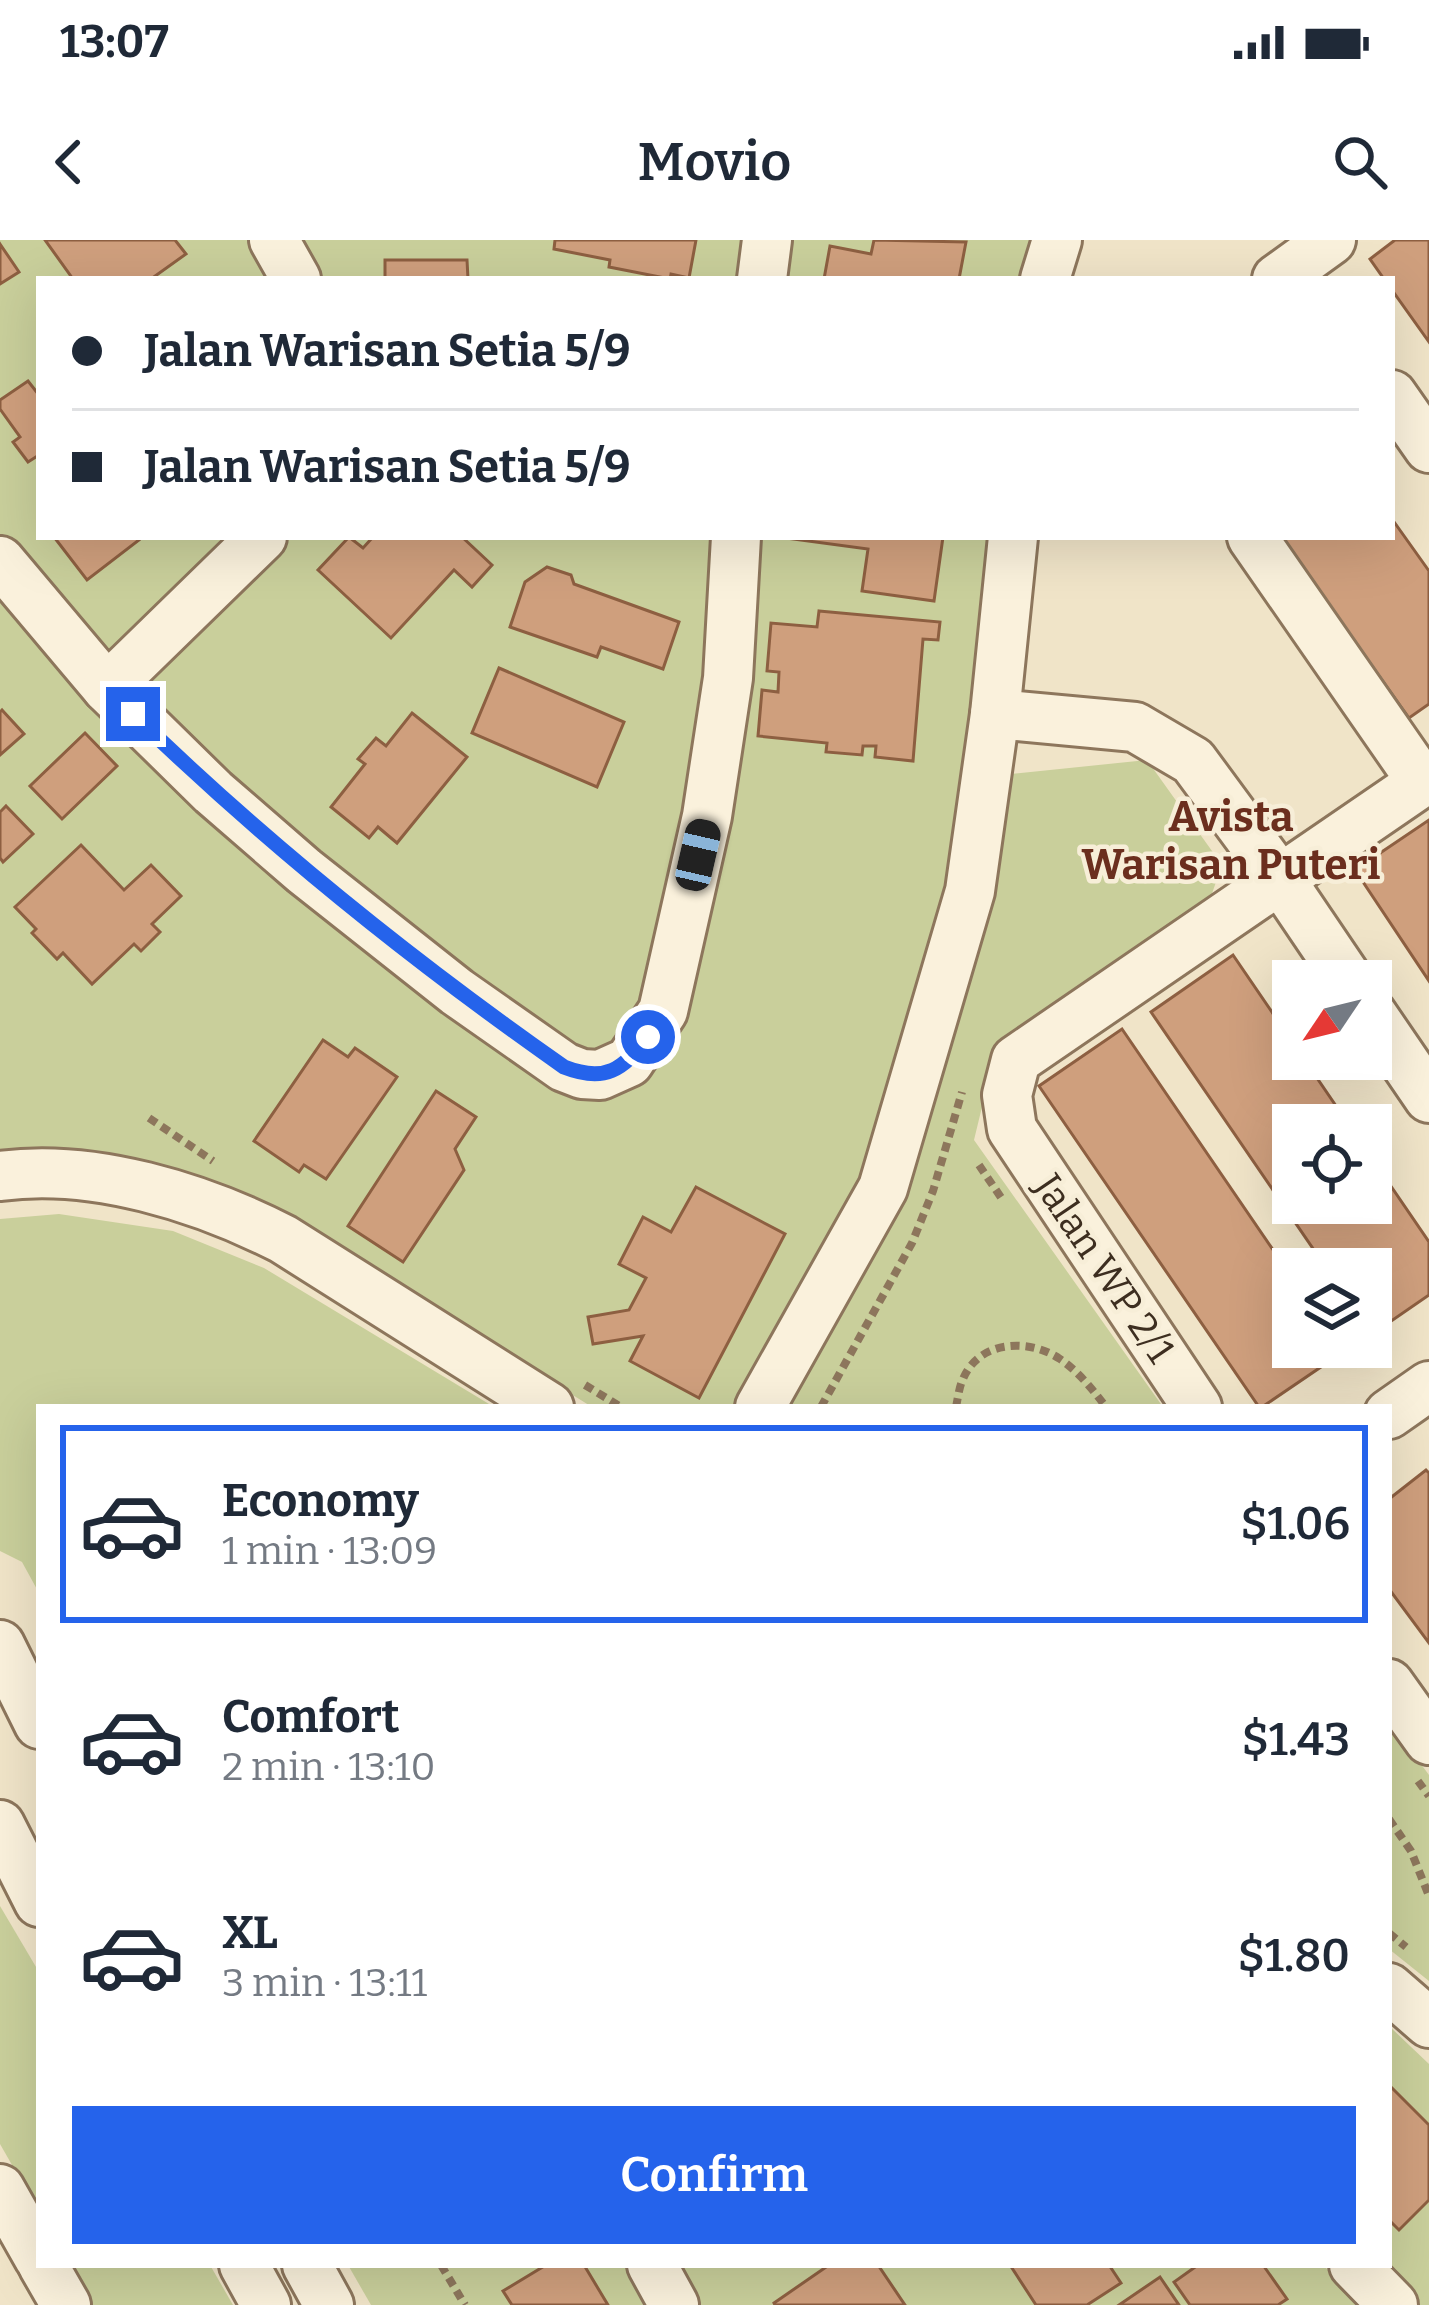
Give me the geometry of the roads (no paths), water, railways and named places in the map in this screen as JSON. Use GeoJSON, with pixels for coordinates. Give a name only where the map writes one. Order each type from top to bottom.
{"type":"FeatureCollection","features":[{"type":"Feature","properties":{"kind":"street"},"geometry":{"type":"LineString","coordinates":[[274,240],[294,276]]}},
{"type":"Feature","properties":{"kind":"street"},"geometry":{"type":"LineString","coordinates":[[762,276],[767,240]]}},
{"type":"Feature","properties":{"kind":"street"},"geometry":{"type":"LineString","coordinates":[[1046,276],[1057,240]]}},
{"type":"Feature","properties":{"kind":"street"},"geometry":{"type":"LineString","coordinates":[[1395,399],[1429,448]]}},
{"type":"Feature","properties":{"kind":"street"},"geometry":{"type":"LineString","coordinates":[[106,688],[259,540]]}},
{"type":"Feature","properties":{"kind":"street"},"geometry":{"type":"LineString","coordinates":[[0,561],[106,688],[213,792],[304,871],[457,992],[564,1067],[600,1075],[629,1062],[663,1011],[711,793],[728,678],[736,540]]}},
{"type":"Feature","properties":{"kind":"street"},"geometry":{"type":"LineString","coordinates":[[762,1404],[883,1188],[970,891],[1012,540]]}},
{"type":"Feature","properties":{"kind":"street"},"geometry":{"type":"LineString","coordinates":[[1254,540],[1425,788],[1280,879]]}},
{"type":"Feature","properties":{"kind":"street"},"geometry":{"type":"LineString","coordinates":[[994,714],[1136,727],[1193,761],[1335,960]]}},
{"type":"Feature","properties":{"kind":"street","name":"Jalan WP 2/1"},"geometry":{"type":"LineString","coordinates":[[1195,1404],[1012,1129],[1007,1095],[1016,1060],[1280,879]]}},
{"type":"Feature","properties":{"kind":"street"},"geometry":{"type":"LineString","coordinates":[[1392,1044],[1429,1098]]}},
{"type":"Feature","properties":{"kind":"street"},"geometry":{"type":"LineString","coordinates":[[0,1176],[89,1178],[149,1189],[231,1214],[283,1239],[545,1404]]}},
{"type":"Feature","properties":{"kind":"street"},"geometry":{"type":"LineString","coordinates":[[1392,1412],[1429,1386]]}},
{"type":"Feature","properties":{"kind":"street"},"geometry":{"type":"LineString","coordinates":[[0,1645],[36,1718]]}},
{"type":"Feature","properties":{"kind":"street"},"geometry":{"type":"LineString","coordinates":[[0,1688],[36,1757]]}},
{"type":"Feature","properties":{"kind":"street"},"geometry":{"type":"LineString","coordinates":[[1392,1688],[1429,1740]]}},
{"type":"Feature","properties":{"kind":"street"},"geometry":{"type":"LineString","coordinates":[[0,1825],[36,1897]]}},
{"type":"Feature","properties":{"kind":"street"},"geometry":{"type":"LineString","coordinates":[[0,1847],[36,1899]]}},
{"type":"Feature","properties":{"kind":"street"},"geometry":{"type":"LineString","coordinates":[[1392,1991],[1429,2023]]}},
{"type":"Feature","properties":{"kind":"street"},"geometry":{"type":"LineString","coordinates":[[0,2189],[36,2252]]}},
{"type":"Feature","properties":{"kind":"street"},"geometry":{"type":"LineString","coordinates":[[45,2268],[66,2305]]}},
{"type":"Feature","properties":{"kind":"street"},"geometry":{"type":"LineString","coordinates":[[246,2268],[266,2305]]}},
{"type":"Feature","properties":{"kind":"street"},"geometry":{"type":"LineString","coordinates":[[309,2268],[329,2305]]}},
{"type":"Feature","properties":{"kind":"street"},"geometry":{"type":"LineString","coordinates":[[654,2268],[674,2305]]}},
{"type":"Feature","properties":{"kind":"street"},"geometry":{"type":"LineString","coordinates":[[1357,2268],[1393,2305]]}},
{"type":"Feature","properties":{"kind":"district","name":"Avista Warisan Puteri"},"geometry":{"type":"Point","coordinates":[1231,840]}}]}
